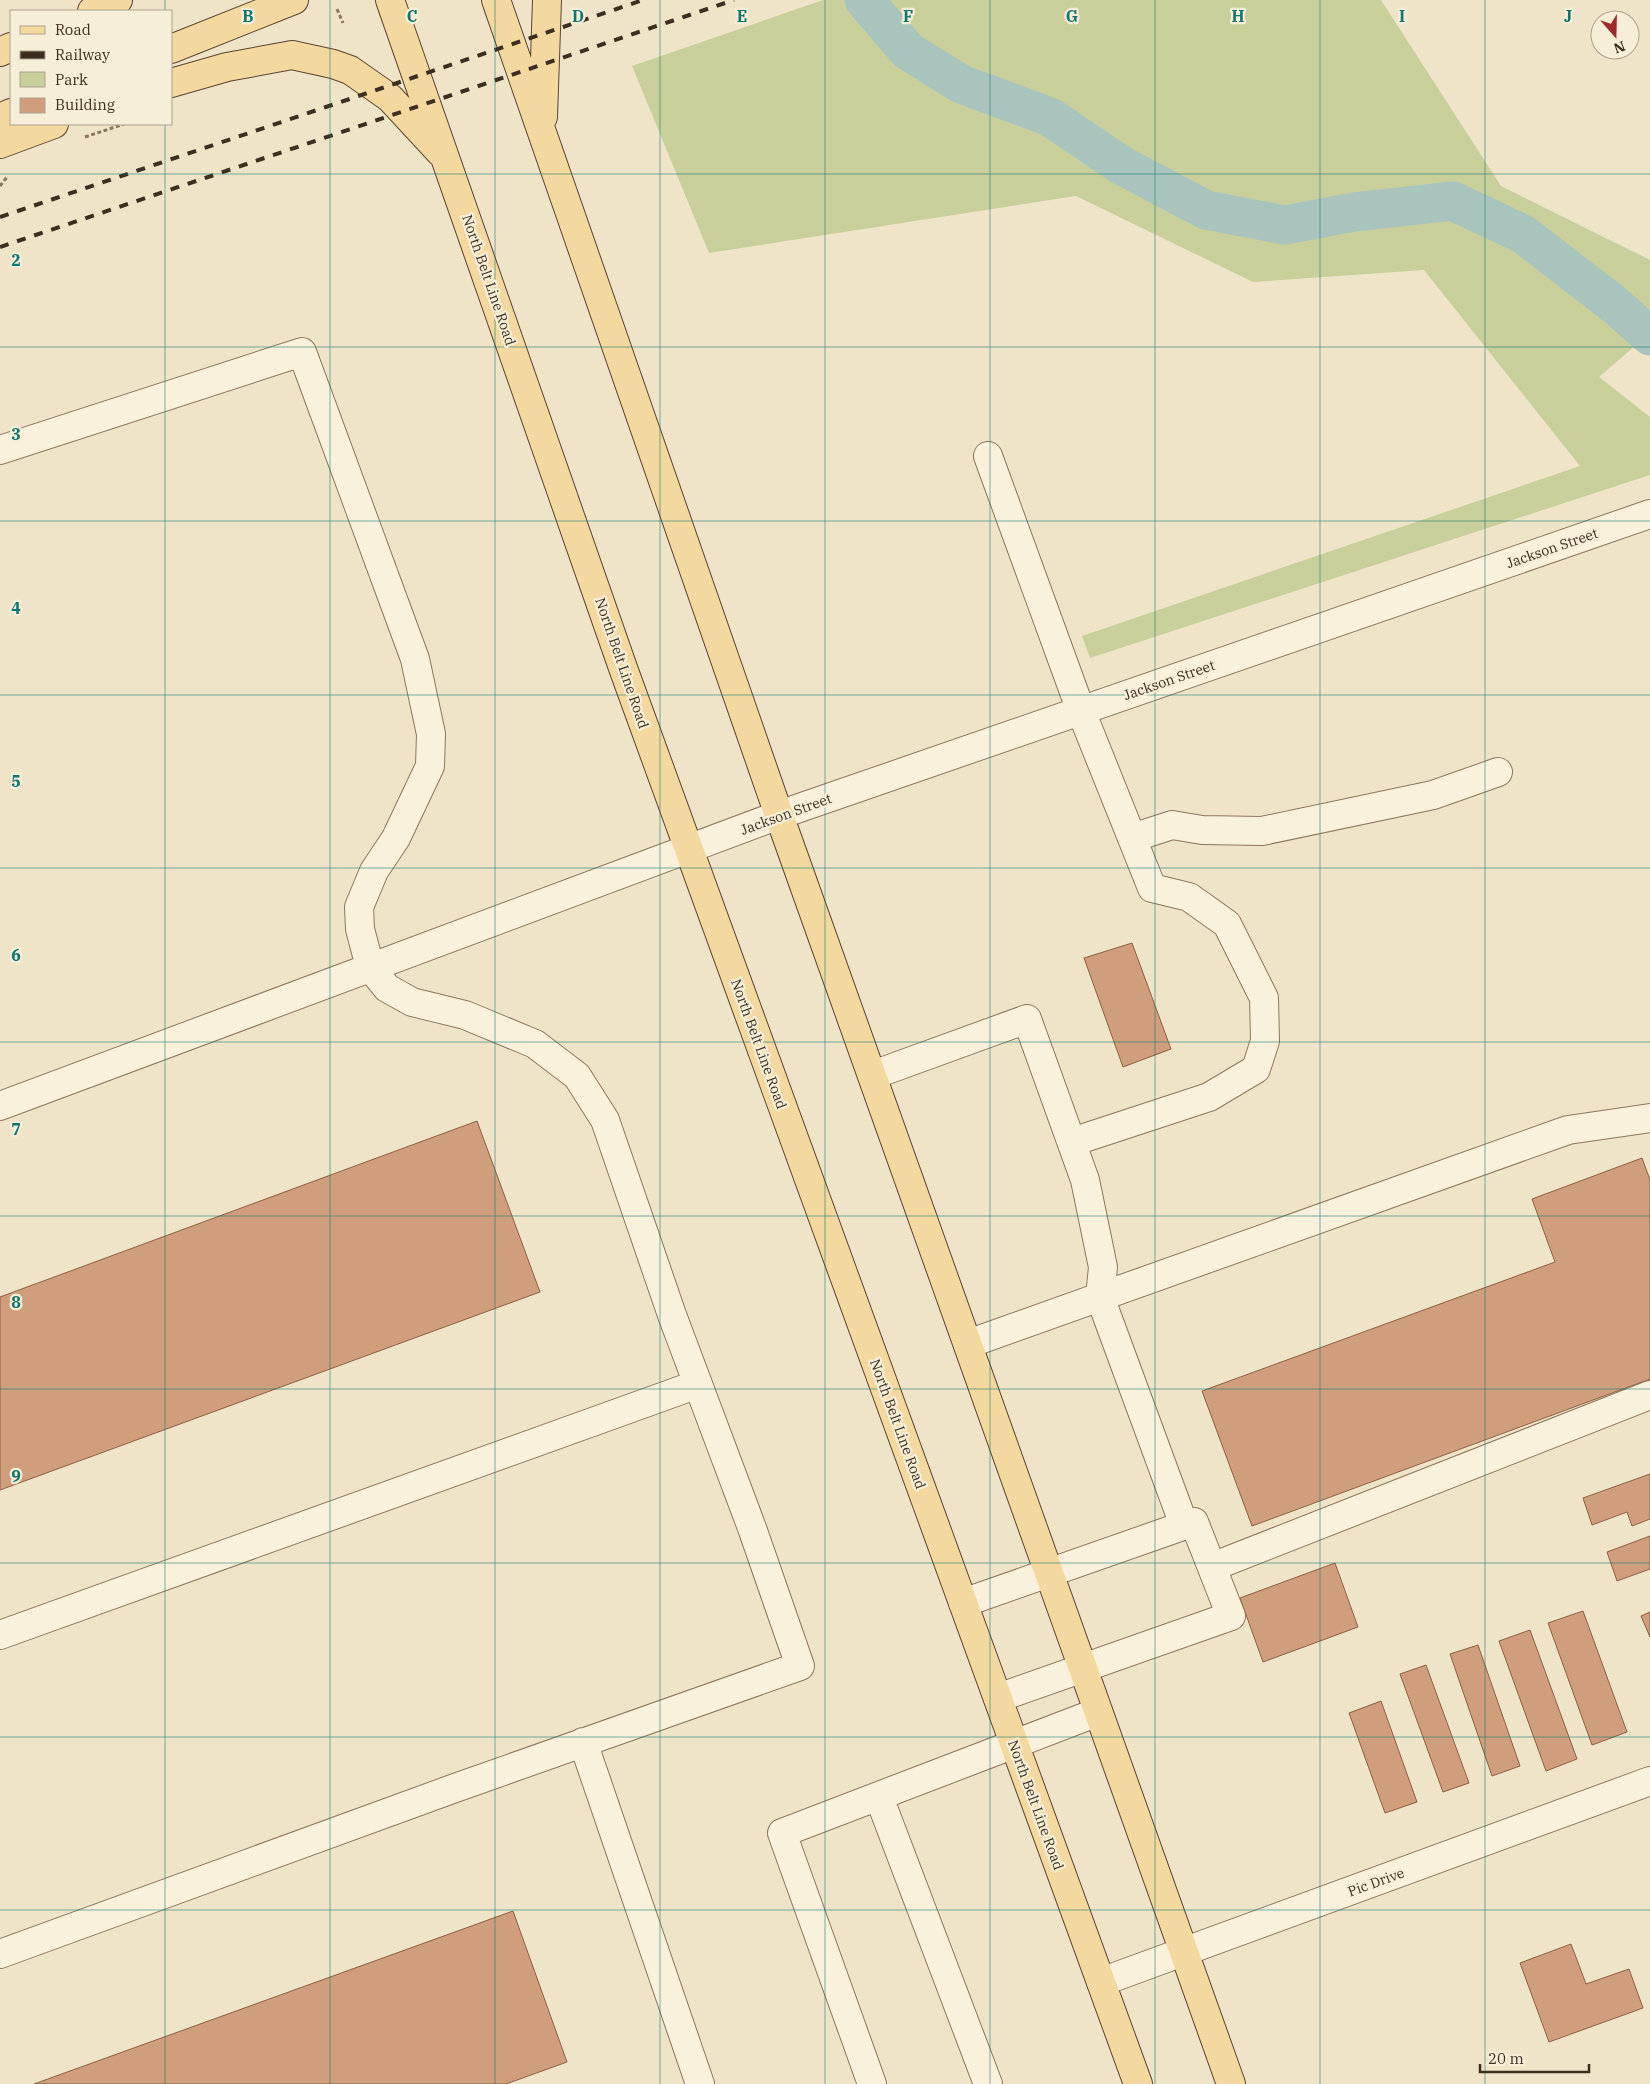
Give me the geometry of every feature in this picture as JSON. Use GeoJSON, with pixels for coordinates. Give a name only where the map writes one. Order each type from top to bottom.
{"type":"FeatureCollection","features":[{"type":"Feature","properties":{"kind":"main road"},"geometry":{"type":"LineString","coordinates":[[94,10],[118,0]]}},
{"type":"Feature","properties":{"kind":"main road"},"geometry":{"type":"LineString","coordinates":[[172,49],[294,0]]}},
{"type":"Feature","properties":{"kind":"main road","name":"North Belt Line Road"},"geometry":{"type":"LineString","coordinates":[[390,0],[448,160],[623,668],[1138,2084]]}},
{"type":"Feature","properties":{"kind":"main road"},"geometry":{"type":"LineString","coordinates":[[496,0],[779,816],[873,1075],[1231,2084]]}},
{"type":"Feature","properties":{"kind":"main road"},"geometry":{"type":"LineString","coordinates":[[542,133],[547,0]]}},
{"type":"Feature","properties":{"kind":"main road"},"geometry":{"type":"LineString","coordinates":[[172,83],[227,67],[292,55],[333,64],[350,70],[390,98],[448,160]]}},
{"type":"Feature","properties":{"kind":"main road"},"geometry":{"type":"LineString","coordinates":[[0,144],[51,125]]}},
{"type":"Feature","properties":{"kind":"street"},"geometry":{"type":"LineString","coordinates":[[0,450],[302,352],[415,659],[431,734],[430,766],[396,838],[374,871],[359,906],[360,929],[370,967],[387,988],[412,1002],[465,1015],[535,1044],[577,1076],[605,1120],[672,1315],[752,1528],[800,1666],[583,1742],[0,1954]]}},
{"type":"Feature","properties":{"kind":"street"},"geometry":{"type":"LineString","coordinates":[[988,456],[1081,711],[1152,888],[1189,898],[1227,924],[1264,998],[1266,1041],[1256,1069],[1209,1097],[1072,1142]]}},
{"type":"Feature","properties":{"kind":"street","name":"Jackson Street"},"geometry":{"type":"LineString","coordinates":[[0,1106],[779,816],[1650,514]]}},
{"type":"Feature","properties":{"kind":"street"},"geometry":{"type":"LineString","coordinates":[[1132,838],[1172,825],[1202,830],[1262,831],[1433,795],[1498,772]]}},
{"type":"Feature","properties":{"kind":"street"},"geometry":{"type":"LineString","coordinates":[[873,1075],[1027,1019],[1085,1180],[1103,1267],[1100,1297],[1184,1526]]}},
{"type":"Feature","properties":{"kind":"street"},"geometry":{"type":"LineString","coordinates":[[968,1344],[1568,1130],[1650,1118]]}},
{"type":"Feature","properties":{"kind":"street"},"geometry":{"type":"LineString","coordinates":[[0,1635],[698,1384]]}},
{"type":"Feature","properties":{"kind":"street"},"geometry":{"type":"LineString","coordinates":[[1212,1567],[1650,1395]]}},
{"type":"Feature","properties":{"kind":"street"},"geometry":{"type":"LineString","coordinates":[[963,1603],[1194,1522],[1231,1616],[998,1698]]}},
{"type":"Feature","properties":{"kind":"street"},"geometry":{"type":"LineString","coordinates":[[872,2084],[782,1833],[879,1797],[1014,1742],[1098,1712]]}},
{"type":"Feature","properties":{"kind":"street"},"geometry":{"type":"LineString","coordinates":[[583,1742],[700,2084]]}},
{"type":"Feature","properties":{"kind":"street","name":"Pic Drive"},"geometry":{"type":"LineString","coordinates":[[1101,1982],[1650,1781]]}},
{"type":"Feature","properties":{"kind":"street"},"geometry":{"type":"LineString","coordinates":[[879,1797],[988,2084]]}},
{"type":"Feature","properties":{"kind":"path"},"geometry":{"type":"LineString","coordinates":[[336,9],[343,23]]}},
{"type":"Feature","properties":{"kind":"green space"},"geometry":{"type":"Polygon","coordinates":[[[823,0],[1381,0],[1501,186],[1650,260],[1650,333],[1599,377],[1650,417],[1650,475],[1090,658],[1082,636],[1580,466],[1424,270],[1253,282],[1076,196],[709,253],[632,66],[823,0]]]}},
{"type":"Feature","properties":{"kind":"building"},"geometry":{"type":"Polygon","coordinates":[[[1132,943],[1171,1049],[1123,1067],[1084,958],[1132,943]]]}},
{"type":"Feature","properties":{"kind":"building"},"geometry":{"type":"Polygon","coordinates":[[[477,1121],[540,1292],[0,1490],[0,1297],[477,1121]]]}},
{"type":"Feature","properties":{"kind":"building"},"geometry":{"type":"Polygon","coordinates":[[[1642,1158],[1650,1180],[1650,1379],[1252,1526],[1202,1391],[1555,1262],[1532,1199],[1642,1158]]]}},
{"type":"Feature","properties":{"kind":"building"},"geometry":{"type":"Polygon","coordinates":[[[1650,1474],[1650,1519],[1632,1526],[1627,1512],[1592,1525],[1583,1498],[1650,1474]]]}},
{"type":"Feature","properties":{"kind":"building"},"geometry":{"type":"Polygon","coordinates":[[[1650,1536],[1650,1569],[1617,1581],[1607,1552],[1650,1536]]]}},
{"type":"Feature","properties":{"kind":"building"},"geometry":{"type":"Polygon","coordinates":[[[1335,1563],[1358,1627],[1263,1662],[1240,1598],[1335,1563]]]}},
{"type":"Feature","properties":{"kind":"building"},"geometry":{"type":"Polygon","coordinates":[[[1583,1611],[1627,1732],[1592,1745],[1548,1623],[1583,1611]]]}},
{"type":"Feature","properties":{"kind":"building"},"geometry":{"type":"Polygon","coordinates":[[[1650,1612],[1650,1637],[1641,1616],[1650,1612]]]}},
{"type":"Feature","properties":{"kind":"building"},"geometry":{"type":"Polygon","coordinates":[[[1530,1630],[1577,1759],[1546,1771],[1499,1641],[1530,1630]]]}},
{"type":"Feature","properties":{"kind":"building"},"geometry":{"type":"Polygon","coordinates":[[[1478,1645],[1520,1766],[1492,1776],[1450,1654],[1478,1645]]]}},
{"type":"Feature","properties":{"kind":"building"},"geometry":{"type":"Polygon","coordinates":[[[1426,1665],[1469,1783],[1443,1792],[1400,1674],[1426,1665]]]}},
{"type":"Feature","properties":{"kind":"building"},"geometry":{"type":"Polygon","coordinates":[[[1381,1701],[1417,1802],[1385,1813],[1349,1713],[1381,1701]]]}},
{"type":"Feature","properties":{"kind":"building"},"geometry":{"type":"Polygon","coordinates":[[[513,1911],[567,2062],[506,2084],[34,2084],[513,1911]]]}},
{"type":"Feature","properties":{"kind":"building"},"geometry":{"type":"Polygon","coordinates":[[[1571,1944],[1586,1984],[1629,1969],[1643,2008],[1549,2042],[1520,1963],[1571,1944]]]}},
{"type":"Feature","properties":{"kind":"waterway"},"geometry":{"type":"LineString","coordinates":[[864,0],[908,51],[961,84],[1050,117],[1121,165],[1206,210],[1285,225],[1354,212],[1453,201],[1523,234],[1615,305],[1650,336]]}},
{"type":"Feature","properties":{"kind":"railway"},"geometry":{"type":"LineString","coordinates":[[0,217],[643,0]]}},
{"type":"Feature","properties":{"kind":"railway"},"geometry":{"type":"LineString","coordinates":[[0,247],[734,0]]}}]}
